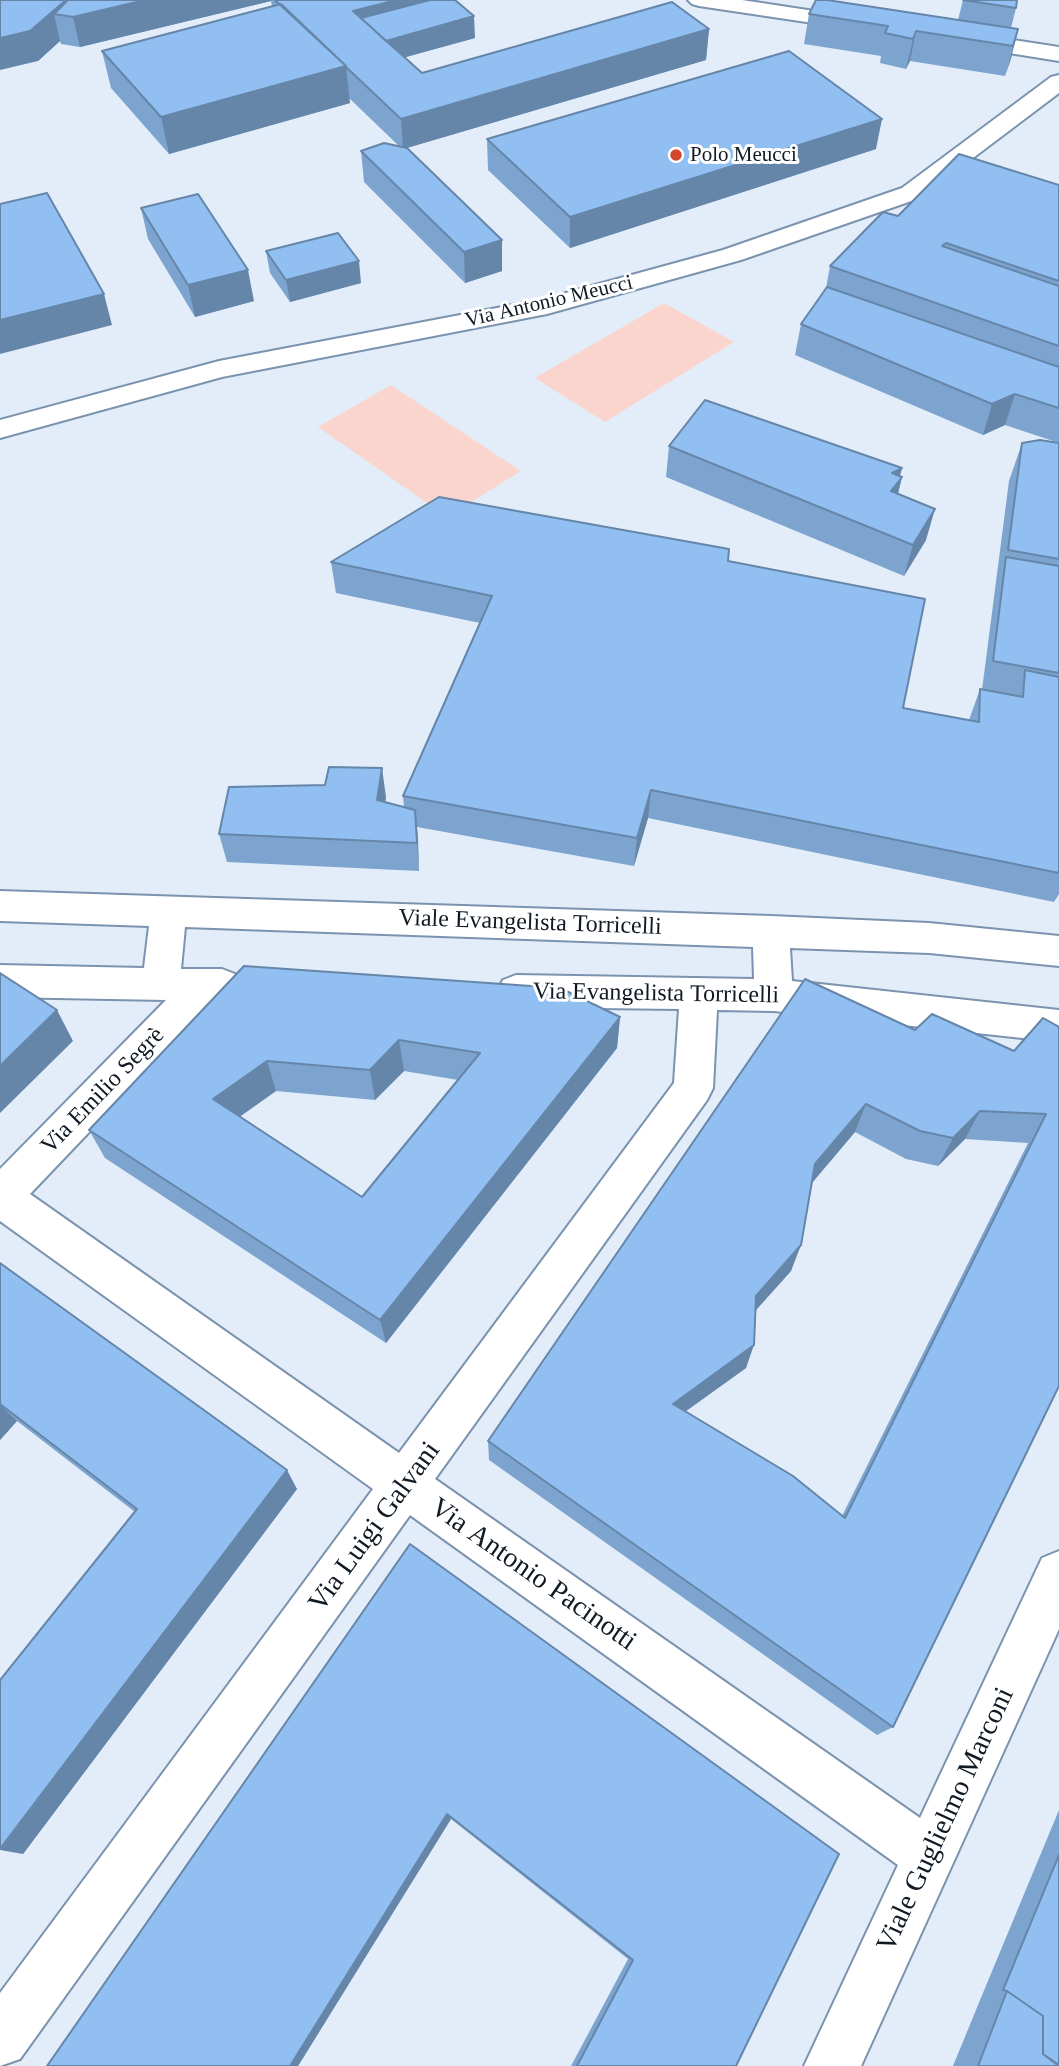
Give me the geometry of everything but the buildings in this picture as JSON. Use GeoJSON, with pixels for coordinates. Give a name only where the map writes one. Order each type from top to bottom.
{"type":"FeatureCollection","features":[{"type":"Feature","properties":{"kind":"street"},"geometry":{"type":"LineString","coordinates":[[699,0],[879,27]]}},
{"type":"Feature","properties":{"kind":"street"},"geometry":{"type":"LineString","coordinates":[[934,35],[1059,54]]}},
{"type":"Feature","properties":{"kind":"street","name":"Via Antonio Meucci"},"geometry":{"type":"LineString","coordinates":[[0,429],[219,369],[547,306],[732,256],[911,193],[1059,82]]}},
{"type":"Feature","properties":{"kind":"street","name":"Viale Evangelista Torricelli"},"geometry":{"type":"LineString","coordinates":[[0,906],[771,931],[929,938],[1059,951]]}},
{"type":"Feature","properties":{"kind":"street"},"geometry":{"type":"LineString","coordinates":[[161,983],[169,910]]}},
{"type":"Feature","properties":{"kind":"street"},"geometry":{"type":"LineString","coordinates":[[771,931],[774,995]]}},
{"type":"Feature","properties":{"kind":"street"},"geometry":{"type":"LineString","coordinates":[[0,981],[261,986]]}},
{"type":"Feature","properties":{"kind":"street","name":"Via Emilio Segrè"},"geometry":{"type":"LineString","coordinates":[[0,1196],[206,985]]}},
{"type":"Feature","properties":{"kind":"street","name":"Via Evangelista Torricelli"},"geometry":{"type":"LineString","coordinates":[[480,990],[774,995],[1059,1026]]}},
{"type":"Feature","properties":{"kind":"street","name":"Via Luigi Galvani"},"geometry":{"type":"LineString","coordinates":[[0,2039],[693,1088],[699,995]]}},
{"type":"Feature","properties":{"kind":"street","name":"Via Antonio Pacinotti"},"geometry":{"type":"LineString","coordinates":[[0,1196],[929,1856]]}},
{"type":"Feature","properties":{"kind":"street","name":"Viale Guglielmo Marconi"},"geometry":{"type":"LineString","coordinates":[[832,2066],[1059,1575]]}},
{"type":"Feature","properties":{"kind":"shaded area"},"geometry":{"type":"Polygon","coordinates":[[[664,303],[734,342],[605,422],[535,378],[664,303]]]}},
{"type":"Feature","properties":{"kind":"shaded area"},"geometry":{"type":"Polygon","coordinates":[[[391,385],[521,471],[447,517],[318,427],[391,385]]]}},
{"type":"Feature","properties":{"kind":"place","name":"Polo Meucci"},"geometry":{"type":"Point","coordinates":[676,155]}}]}
